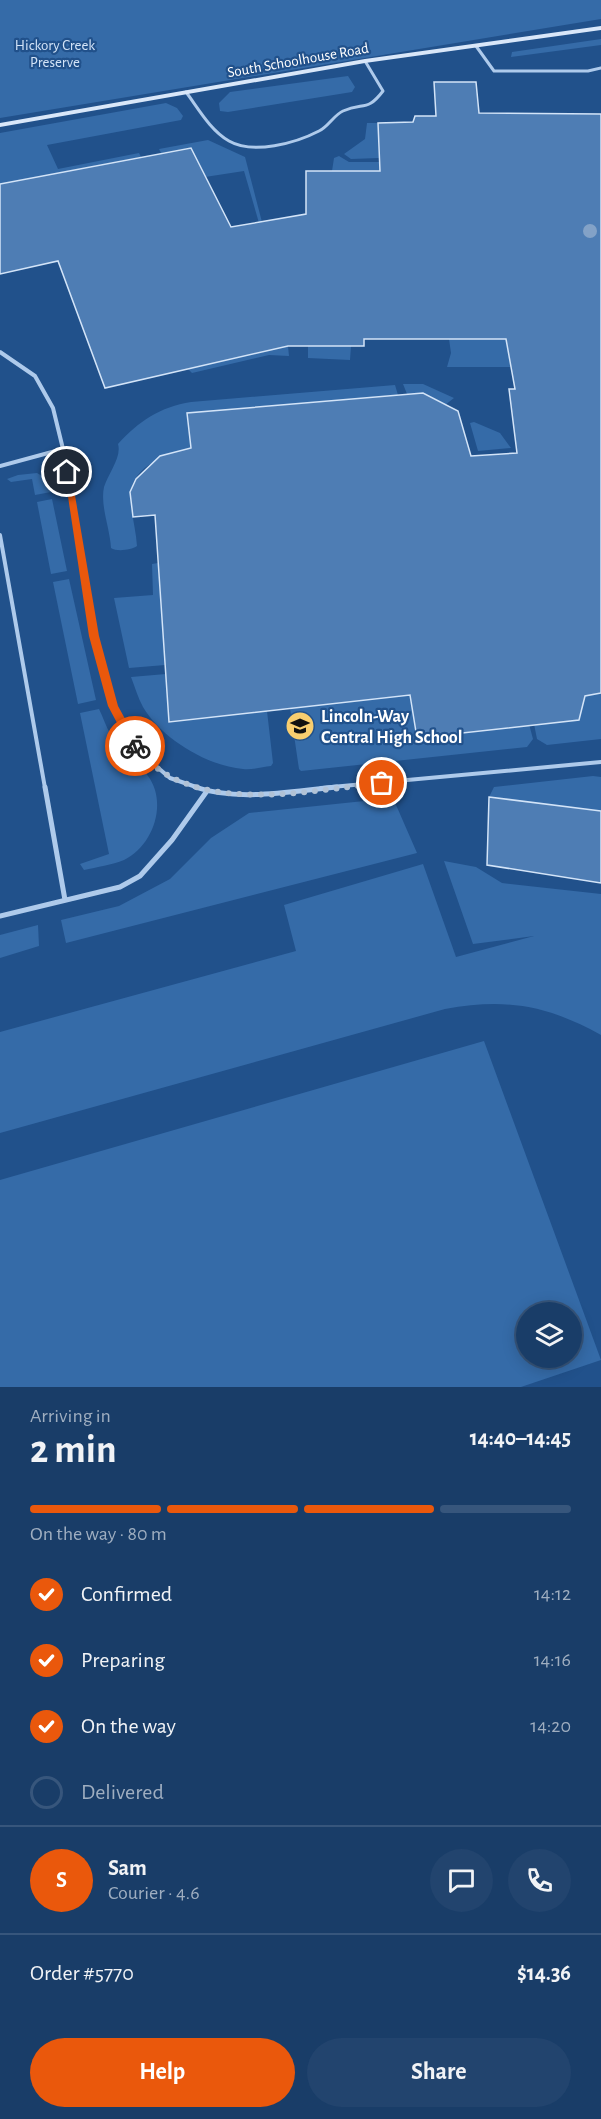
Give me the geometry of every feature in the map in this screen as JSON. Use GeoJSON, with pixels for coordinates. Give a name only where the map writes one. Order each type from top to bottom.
{"type":"FeatureCollection","features":[{"type":"Feature","properties":{"kind":"street","name":"South Schoolhouse Road"},"geometry":{"type":"LineString","coordinates":[[0,125],[365,61],[601,28]]}},
{"type":"Feature","properties":{"kind":"lane"},"geometry":{"type":"LineString","coordinates":[[476,46],[494,71],[588,71],[601,68]]}},
{"type":"Feature","properties":{"kind":"lane"},"geometry":{"type":"LineString","coordinates":[[186,93],[213,128],[230,142],[260,147],[293,143],[322,130],[342,111],[373,104],[383,91],[365,61]]}},
{"type":"Feature","properties":{"kind":"lane"},"geometry":{"type":"LineString","coordinates":[[0,352],[35,376],[53,408],[63,449],[94,636],[113,706],[136,748],[170,778],[207,791],[247,795],[291,793],[601,762]]}},
{"type":"Feature","properties":{"kind":"lane"},"geometry":{"type":"LineString","coordinates":[[0,466],[63,449]]}},
{"type":"Feature","properties":{"kind":"lane"},"geometry":{"type":"LineString","coordinates":[[0,535],[65,900]]}},
{"type":"Feature","properties":{"kind":"lane"},"geometry":{"type":"LineString","coordinates":[[0,916],[120,887],[140,876],[172,840],[207,791]]}},
{"type":"Feature","properties":{"kind":"green space","name":"Hickory Creek Preserve"},"geometry":{"type":"Polygon","coordinates":[[[0,0],[601,0],[601,19],[0,118],[0,0]]]}},
{"type":"Feature","properties":{"kind":"green space"},"geometry":{"type":"Polygon","coordinates":[[[601,39],[601,45],[511,57],[512,52],[601,39]]]}},
{"type":"Feature","properties":{"kind":"green space"},"geometry":{"type":"Polygon","coordinates":[[[348,76],[355,87],[352,92],[228,112],[220,111],[219,103],[230,92],[348,76]]]}},
{"type":"Feature","properties":{"kind":"green space"},"geometry":{"type":"Polygon","coordinates":[[[166,103],[177,108],[183,116],[181,120],[47,145],[58,169],[139,153],[141,157],[0,184],[0,133],[166,103]]]}},
{"type":"Feature","properties":{"kind":"green space"},"geometry":{"type":"Polygon","coordinates":[[[367,123],[378,123],[379,158],[351,159],[344,154],[365,139],[367,123]]]}},
{"type":"Feature","properties":{"kind":"green space"},"geometry":{"type":"Polygon","coordinates":[[[208,140],[245,157],[262,222],[259,223],[244,171],[205,177],[190,148],[161,153],[159,149],[208,140]]]}},
{"type":"Feature","properties":{"kind":"green space"},"geometry":{"type":"Polygon","coordinates":[[[339,156],[349,162],[468,162],[468,170],[332,171],[334,158],[339,156]]]}},
{"type":"Feature","properties":{"kind":"green space"},"geometry":{"type":"Polygon","coordinates":[[[449,339],[506,339],[511,367],[447,367],[451,353],[449,339]]]}},
{"type":"Feature","properties":{"kind":"green space"},"geometry":{"type":"Polygon","coordinates":[[[288,346],[289,356],[269,355],[192,373],[188,369],[288,346]]]}},
{"type":"Feature","properties":{"kind":"green space"},"geometry":{"type":"Polygon","coordinates":[[[308,346],[351,346],[350,360],[308,358],[308,346]]]}},
{"type":"Feature","properties":{"kind":"green space"},"geometry":{"type":"Polygon","coordinates":[[[403,384],[423,384],[454,398],[445,405],[423,393],[407,394],[403,384]]]}},
{"type":"Feature","properties":{"kind":"green space"},"geometry":{"type":"Polygon","coordinates":[[[395,385],[398,395],[188,413],[191,448],[153,462],[144,468],[133,484],[131,500],[137,546],[124,550],[111,548],[103,502],[104,487],[118,454],[118,444],[134,428],[151,416],[169,407],[191,402],[395,385]]]}},
{"type":"Feature","properties":{"kind":"green space"},"geometry":{"type":"Polygon","coordinates":[[[474,422],[500,433],[511,448],[478,451],[470,423],[474,422]]]}},
{"type":"Feature","properties":{"kind":"green space"},"geometry":{"type":"Polygon","coordinates":[[[37,473],[47,479],[51,492],[35,495],[32,479],[11,482],[7,479],[18,475],[37,473]]]}},
{"type":"Feature","properties":{"kind":"green space"},"geometry":{"type":"Polygon","coordinates":[[[52,499],[67,571],[51,574],[37,502],[52,499]]]}},
{"type":"Feature","properties":{"kind":"green space"},"geometry":{"type":"Polygon","coordinates":[[[158,563],[165,665],[129,668],[114,598],[153,595],[152,564],[158,563]]]}},
{"type":"Feature","properties":{"kind":"green space"},"geometry":{"type":"Polygon","coordinates":[[[69,579],[96,700],[78,704],[53,582],[69,579]]]}},
{"type":"Feature","properties":{"kind":"green space"},"geometry":{"type":"Polygon","coordinates":[[[166,674],[169,721],[267,711],[273,763],[271,766],[253,769],[229,767],[200,756],[161,729],[143,707],[131,677],[166,674]]]}},
{"type":"Feature","properties":{"kind":"green space"},"geometry":{"type":"Polygon","coordinates":[[[601,693],[601,739],[547,745],[537,739],[534,724],[579,720],[585,696],[601,693]]]}},
{"type":"Feature","properties":{"kind":"green space"},"geometry":{"type":"Polygon","coordinates":[[[410,695],[418,738],[529,724],[533,739],[527,747],[301,771],[299,769],[290,708],[410,695]]]}},
{"type":"Feature","properties":{"kind":"green space"},"geometry":{"type":"Polygon","coordinates":[[[99,709],[111,735],[119,746],[148,776],[154,787],[157,811],[150,834],[134,853],[119,862],[84,870],[80,864],[109,854],[80,713],[99,709]]]}},
{"type":"Feature","properties":{"kind":"green space"},"geometry":{"type":"Polygon","coordinates":[[[601,777],[601,811],[489,797],[494,787],[601,777]]]}},
{"type":"Feature","properties":{"kind":"green space"},"geometry":{"type":"Polygon","coordinates":[[[393,798],[417,853],[66,943],[61,920],[119,906],[170,879],[211,838],[249,813],[393,798]]]}},
{"type":"Feature","properties":{"kind":"green space"},"geometry":{"type":"Polygon","coordinates":[[[444,861],[476,867],[502,883],[601,894],[601,1035],[562,1017],[526,1007],[488,1004],[445,1009],[0,1133],[0,1032],[296,951],[284,905],[423,864],[456,957],[534,936],[473,944],[444,861]]]}},
{"type":"Feature","properties":{"kind":"green space"},"geometry":{"type":"Polygon","coordinates":[[[38,925],[39,946],[0,958],[0,935],[38,925]]]}},
{"type":"Feature","properties":{"kind":"green space"},"geometry":{"type":"Polygon","coordinates":[[[484,1041],[580,1302],[516,1302],[516,1368],[577,1368],[521,1387],[0,1387],[0,1180],[484,1041]]]}},
{"type":"Feature","properties":{"kind":"green space"},"geometry":{"type":"Polygon","coordinates":[[[582,1308],[601,1360],[582,1366],[582,1308]]]}},
{"type":"Feature","properties":{"kind":"building"},"geometry":{"type":"Polygon","coordinates":[[[434,82],[476,82],[479,113],[601,114],[601,693],[585,696],[579,720],[417,738],[410,695],[169,722],[155,515],[133,517],[130,492],[136,479],[160,456],[191,448],[187,413],[423,393],[458,411],[471,456],[517,453],[509,389],[515,389],[506,339],[364,339],[364,346],[288,346],[105,388],[58,261],[0,274],[0,184],[191,148],[231,227],[306,214],[306,171],[380,171],[378,123],[413,122],[415,116],[436,116],[434,82]]]}},
{"type":"Feature","properties":{"kind":"building"},"geometry":{"type":"Polygon","coordinates":[[[489,797],[601,811],[601,883],[487,865],[489,797]]]}},
{"type":"Feature","properties":{"kind":"way so far"},"geometry":{"type":"LineString","coordinates":[[135,746],[170,778],[207,791],[247,795],[291,793],[382,783]]}},
{"type":"Feature","properties":{"kind":"place","name":"Lincoln-Way Central High School"},"geometry":{"type":"Point","coordinates":[300,726]}},
{"type":"Feature","properties":{"kind":"route"},"geometry":{"type":"LineString","coordinates":[[67,472],[94,636],[113,706],[135,746]]}}]}
